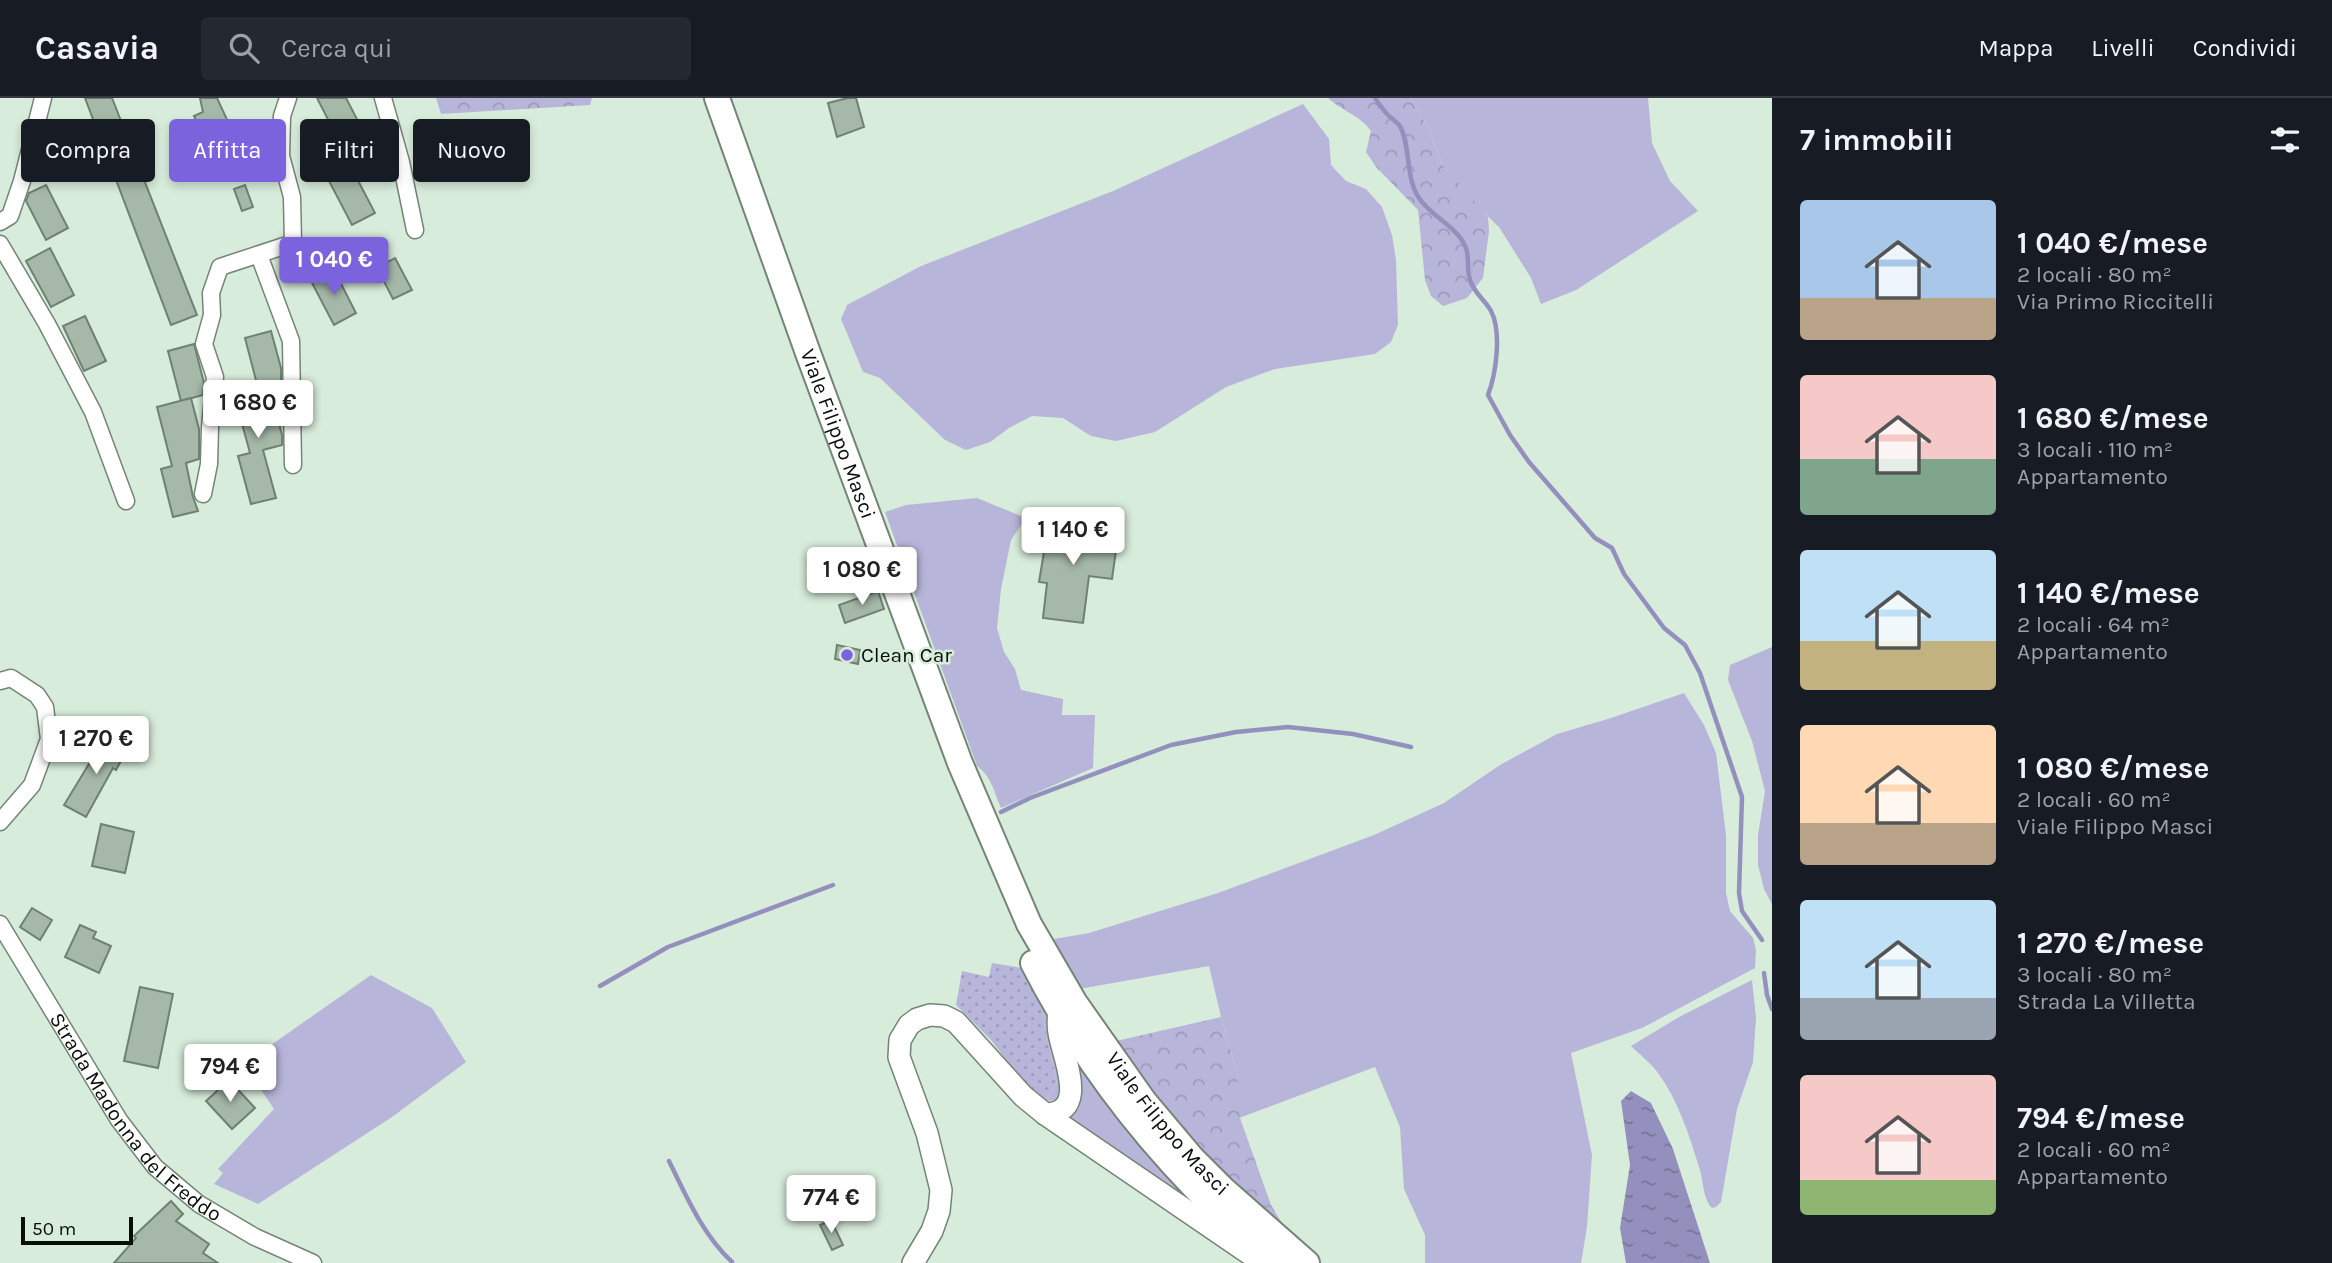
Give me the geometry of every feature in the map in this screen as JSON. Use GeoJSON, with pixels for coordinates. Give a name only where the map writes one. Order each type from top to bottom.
{"type":"FeatureCollection","features":[{"type":"Feature","properties":{"kind":"main road","name":"Viale Filippo Masci"},"geometry":{"type":"LineString","coordinates":[[717,98],[808,353],[978,808],[1029,924],[1053,967],[1121,1068],[1160,1120],[1223,1189],[1306,1263]]}},
{"type":"Feature","properties":{"kind":"main road","name":"Viale Filippo Masci"},"geometry":{"type":"LineString","coordinates":[[978,808],[996,880],[1016,930],[1059,1013],[1108,1087],[1143,1131],[1192,1185],[1239,1230],[1279,1263]]}},
{"type":"Feature","properties":{"kind":"main road","name":"Viale Filippo Masci"},"geometry":{"type":"LineString","coordinates":[[1053,967],[1059,989],[1059,1013]]}},
{"type":"Feature","properties":{"kind":"main road"},"geometry":{"type":"LineString","coordinates":[[1045,1114],[1062,1110],[1068,1104],[1072,1093],[1058,1028],[1059,1013]]}},
{"type":"Feature","properties":{"kind":"main road"},"geometry":{"type":"LineString","coordinates":[[913,1263],[932,1231],[939,1211],[941,1190],[927,1133],[900,1057],[900,1040],[909,1025],[930,1015],[944,1016],[956,1022],[1023,1096],[1045,1114],[1263,1263]]}},
{"type":"Feature","properties":{"kind":"main road"},"geometry":{"type":"LineString","coordinates":[[1181,1207],[1239,1230]]}},
{"type":"Feature","properties":{"kind":"main road","name":"Viale Filippo Masci"},"geometry":{"type":"LineString","coordinates":[[1239,1230],[1265,1239],[1306,1263]]}},
{"type":"Feature","properties":{"kind":"street"},"geometry":{"type":"LineString","coordinates":[[0,222],[9,216],[22,181],[43,98]]}},
{"type":"Feature","properties":{"kind":"street"},"geometry":{"type":"LineString","coordinates":[[202,494],[209,464],[215,377],[204,344],[212,315],[211,293],[220,267],[293,243],[292,197],[281,156],[282,116],[288,98]]}},
{"type":"Feature","properties":{"kind":"street"},"geometry":{"type":"LineString","coordinates":[[383,98],[401,162],[415,230]]}},
{"type":"Feature","properties":{"kind":"street"},"geometry":{"type":"LineString","coordinates":[[0,244],[47,324],[93,412],[126,501]]}},
{"type":"Feature","properties":{"kind":"street"},"geometry":{"type":"LineString","coordinates":[[260,255],[291,341],[293,465]]}},
{"type":"Feature","properties":{"kind":"street"},"geometry":{"type":"LineString","coordinates":[[0,681],[11,678],[37,695],[45,707],[49,739],[32,785],[0,822]]}},
{"type":"Feature","properties":{"kind":"street","name":"Strada Madonna del Freddo"},"geometry":{"type":"LineString","coordinates":[[0,924],[119,1120],[155,1167],[199,1204],[255,1237],[313,1263]]}},
{"type":"Feature","properties":{"kind":"green space"},"geometry":{"type":"Polygon","coordinates":[[[436,98],[592,98],[590,105],[441,114],[436,98]]]}},
{"type":"Feature","properties":{"kind":"green space"},"geometry":{"type":"Polygon","coordinates":[[[1328,98],[1410,98],[1428,127],[1442,164],[1488,217],[1489,231],[1483,278],[1467,298],[1443,306],[1431,296],[1425,280],[1418,210],[1376,167],[1366,152],[1371,131],[1362,121],[1328,98]]]}},
{"type":"Feature","properties":{"kind":"green space"},"geometry":{"type":"Polygon","coordinates":[[[1410,98],[1648,98],[1652,143],[1670,181],[1698,211],[1576,290],[1541,304],[1531,278],[1499,227],[1477,206],[1442,164],[1428,127],[1410,98]]]}},
{"type":"Feature","properties":{"kind":"green space"},"geometry":{"type":"Polygon","coordinates":[[[1303,104],[1329,139],[1331,165],[1346,181],[1366,189],[1382,207],[1392,235],[1396,260],[1398,325],[1391,342],[1375,354],[1275,369],[1226,387],[1155,432],[1116,441],[1091,436],[1063,418],[1032,416],[990,442],[966,450],[945,440],[880,378],[863,372],[841,319],[847,305],[921,266],[1113,191],[1303,104]]]}},
{"type":"Feature","properties":{"kind":"green space"},"geometry":{"type":"Polygon","coordinates":[[[977,498],[1026,518],[1011,540],[1001,589],[997,628],[1004,652],[1015,669],[1021,690],[1063,699],[1062,715],[1095,715],[1093,768],[1001,808],[989,780],[977,766],[885,512],[906,505],[977,498]]]}},
{"type":"Feature","properties":{"kind":"green space"},"geometry":{"type":"Polygon","coordinates":[[[1772,647],[1772,904],[1764,889],[1758,865],[1758,835],[1765,791],[1752,741],[1728,680],[1730,665],[1772,647]]]}},
{"type":"Feature","properties":{"kind":"green space"},"geometry":{"type":"Polygon","coordinates":[[[1684,693],[1704,725],[1716,753],[1726,835],[1726,893],[1730,911],[1753,938],[1756,950],[1755,968],[1642,1028],[1571,1053],[1592,1155],[1587,1227],[1581,1263],[1425,1263],[1425,1235],[1404,1189],[1400,1127],[1375,1067],[1239,1118],[1237,1072],[1209,966],[1079,989],[1054,939],[1089,933],[1218,893],[1374,835],[1444,803],[1500,765],[1557,734],[1684,693]]]}},
{"type":"Feature","properties":{"kind":"green space"},"geometry":{"type":"Polygon","coordinates":[[[992,963],[1022,968],[1040,1003],[1057,1083],[1045,1101],[1020,1078],[991,1040],[956,1005],[962,971],[989,977],[992,963]]]}},
{"type":"Feature","properties":{"kind":"green space"},"geometry":{"type":"Polygon","coordinates":[[[371,975],[432,1008],[466,1062],[392,1117],[258,1204],[214,1184],[223,1173],[218,1169],[274,1109],[244,1064],[371,975]]]}},
{"type":"Feature","properties":{"kind":"green space"},"geometry":{"type":"Polygon","coordinates":[[[1752,980],[1756,1018],[1753,1062],[1737,1109],[1721,1202],[1712,1208],[1677,1106],[1655,1069],[1631,1046],[1679,1017],[1752,980]]]}},
{"type":"Feature","properties":{"kind":"green space"},"geometry":{"type":"Polygon","coordinates":[[[1040,1003],[1054,1036],[1067,1084],[1057,1100],[1045,1101],[1057,1083],[1040,1003]]]}},
{"type":"Feature","properties":{"kind":"green space"},"geometry":{"type":"Polygon","coordinates":[[[1221,1017],[1237,1072],[1240,1118],[1271,1205],[1291,1238],[1208,1162],[1112,1042],[1221,1017]]]}},
{"type":"Feature","properties":{"kind":"green space"},"geometry":{"type":"Polygon","coordinates":[[[1074,1056],[1204,1211],[1064,1114],[1074,1056]]]}},
{"type":"Feature","properties":{"kind":"water"},"geometry":{"type":"Polygon","coordinates":[[[1631,1091],[1651,1103],[1673,1149],[1710,1263],[1626,1263],[1620,1228],[1630,1165],[1621,1101],[1631,1091]]]}},
{"type":"Feature","properties":{"kind":"building"},"geometry":{"type":"Polygon","coordinates":[[[85,98],[112,98],[120,119],[93,119],[85,98]]]}},
{"type":"Feature","properties":{"kind":"building"},"geometry":{"type":"Polygon","coordinates":[[[200,98],[217,98],[227,119],[195,119],[194,116],[203,112],[200,98]]]}},
{"type":"Feature","properties":{"kind":"building"},"geometry":{"type":"Polygon","coordinates":[[[317,98],[346,98],[357,119],[328,119],[317,98]]]}},
{"type":"Feature","properties":{"kind":"building"},"geometry":{"type":"Polygon","coordinates":[[[856,98],[864,127],[837,137],[828,103],[856,98]]]}},
{"type":"Feature","properties":{"kind":"building"},"geometry":{"type":"Polygon","coordinates":[[[117,182],[145,182],[197,315],[171,325],[117,182]]]}},
{"type":"Feature","properties":{"kind":"building"},"geometry":{"type":"Polygon","coordinates":[[[330,182],[359,182],[375,213],[352,225],[330,182]]]}},
{"type":"Feature","properties":{"kind":"building"},"geometry":{"type":"Polygon","coordinates":[[[46,185],[68,228],[46,240],[26,201],[29,193],[46,185]]]}},
{"type":"Feature","properties":{"kind":"building"},"geometry":{"type":"Polygon","coordinates":[[[245,185],[253,207],[242,211],[234,189],[245,185]]]}},
{"type":"Feature","properties":{"kind":"building"},"geometry":{"type":"Polygon","coordinates":[[[50,248],[74,295],[51,307],[26,261],[50,248]]]}},
{"type":"Feature","properties":{"kind":"building"},"geometry":{"type":"Polygon","coordinates":[[[395,258],[412,290],[393,299],[377,268],[395,258]]]}},
{"type":"Feature","properties":{"kind":"building"},"geometry":{"type":"Polygon","coordinates":[[[334,270],[356,313],[334,325],[311,281],[334,270]]]}},
{"type":"Feature","properties":{"kind":"building"},"geometry":{"type":"Polygon","coordinates":[[[85,316],[106,361],[84,371],[63,326],[85,316]]]}},
{"type":"Feature","properties":{"kind":"building"},"geometry":{"type":"Polygon","coordinates":[[[271,331],[281,368],[281,382],[258,388],[245,338],[271,331]]]}},
{"type":"Feature","properties":{"kind":"building"},"geometry":{"type":"Polygon","coordinates":[[[194,344],[204,383],[203,395],[181,401],[168,351],[194,344]]]}},
{"type":"Feature","properties":{"kind":"building"},"geometry":{"type":"Polygon","coordinates":[[[269,385],[282,435],[282,445],[263,450],[276,498],[251,504],[238,456],[250,453],[234,394],[269,385]]]}},
{"type":"Feature","properties":{"kind":"building"},"geometry":{"type":"Polygon","coordinates":[[[191,398],[199,429],[199,459],[186,463],[198,511],[173,517],[161,469],[172,466],[157,407],[191,398]]]}},
{"type":"Feature","properties":{"kind":"building"},"geometry":{"type":"Polygon","coordinates":[[[1050,516],[1078,521],[1077,527],[1096,530],[1095,533],[1118,536],[1112,579],[1089,576],[1083,623],[1043,618],[1047,583],[1039,582],[1050,516]]]}},
{"type":"Feature","properties":{"kind":"building"},"geometry":{"type":"Polygon","coordinates":[[[878,591],[884,609],[845,623],[839,605],[878,591]]]}},
{"type":"Feature","properties":{"kind":"building","name":"Clean Car"},"geometry":{"type":"Polygon","coordinates":[[[837,645],[860,650],[858,664],[835,659],[837,645]]]}},
{"type":"Feature","properties":{"kind":"building"},"geometry":{"type":"Polygon","coordinates":[[[106,736],[128,748],[116,770],[113,768],[86,817],[64,805],[106,736]]]}},
{"type":"Feature","properties":{"kind":"building"},"geometry":{"type":"Polygon","coordinates":[[[101,824],[134,832],[125,873],[92,866],[101,824]]]}},
{"type":"Feature","properties":{"kind":"building"},"geometry":{"type":"Polygon","coordinates":[[[32,908],[52,920],[40,940],[20,927],[32,908]]]}},
{"type":"Feature","properties":{"kind":"building"},"geometry":{"type":"Polygon","coordinates":[[[80,925],[96,932],[93,938],[111,946],[99,973],[65,957],[80,925]]]}},
{"type":"Feature","properties":{"kind":"building"},"geometry":{"type":"Polygon","coordinates":[[[140,987],[173,994],[158,1068],[124,1061],[140,987]]]}},
{"type":"Feature","properties":{"kind":"building"},"geometry":{"type":"Polygon","coordinates":[[[229,1080],[255,1108],[232,1129],[206,1101],[229,1080]]]}},
{"type":"Feature","properties":{"kind":"building"},"geometry":{"type":"Polygon","coordinates":[[[171,1201],[183,1214],[176,1221],[209,1244],[203,1253],[218,1263],[114,1263],[136,1238],[134,1236],[171,1201]]]}},
{"type":"Feature","properties":{"kind":"building"},"geometry":{"type":"Polygon","coordinates":[[[831,1220],[843,1245],[832,1250],[820,1225],[831,1220]]]}},
{"type":"Feature","properties":{"kind":"waterway"},"geometry":{"type":"LineString","coordinates":[[1375,98],[1400,126],[1406,143],[1412,181],[1419,198],[1463,241],[1470,280],[1491,311],[1496,330],[1495,365],[1488,395],[1510,435],[1529,462],[1595,538],[1612,548],[1624,574],[1664,628],[1685,645],[1700,673],[1742,797],[1739,893],[1742,911],[1762,940]]}},
{"type":"Feature","properties":{"kind":"waterway"},"geometry":{"type":"LineString","coordinates":[[1001,812],[1030,798],[1171,745],[1236,732],[1288,727],[1353,734],[1411,747]]}},
{"type":"Feature","properties":{"kind":"waterway"},"geometry":{"type":"LineString","coordinates":[[600,986],[668,947],[833,885]]}},
{"type":"Feature","properties":{"kind":"waterway"},"geometry":{"type":"LineString","coordinates":[[1764,973],[1772,1009]]}},
{"type":"Feature","properties":{"kind":"waterway"},"geometry":{"type":"LineString","coordinates":[[669,1161],[712,1240],[732,1262]]}},
{"type":"Feature","properties":{"kind":"place","name":"Clean Car"},"geometry":{"type":"Point","coordinates":[847,655]}}]}
